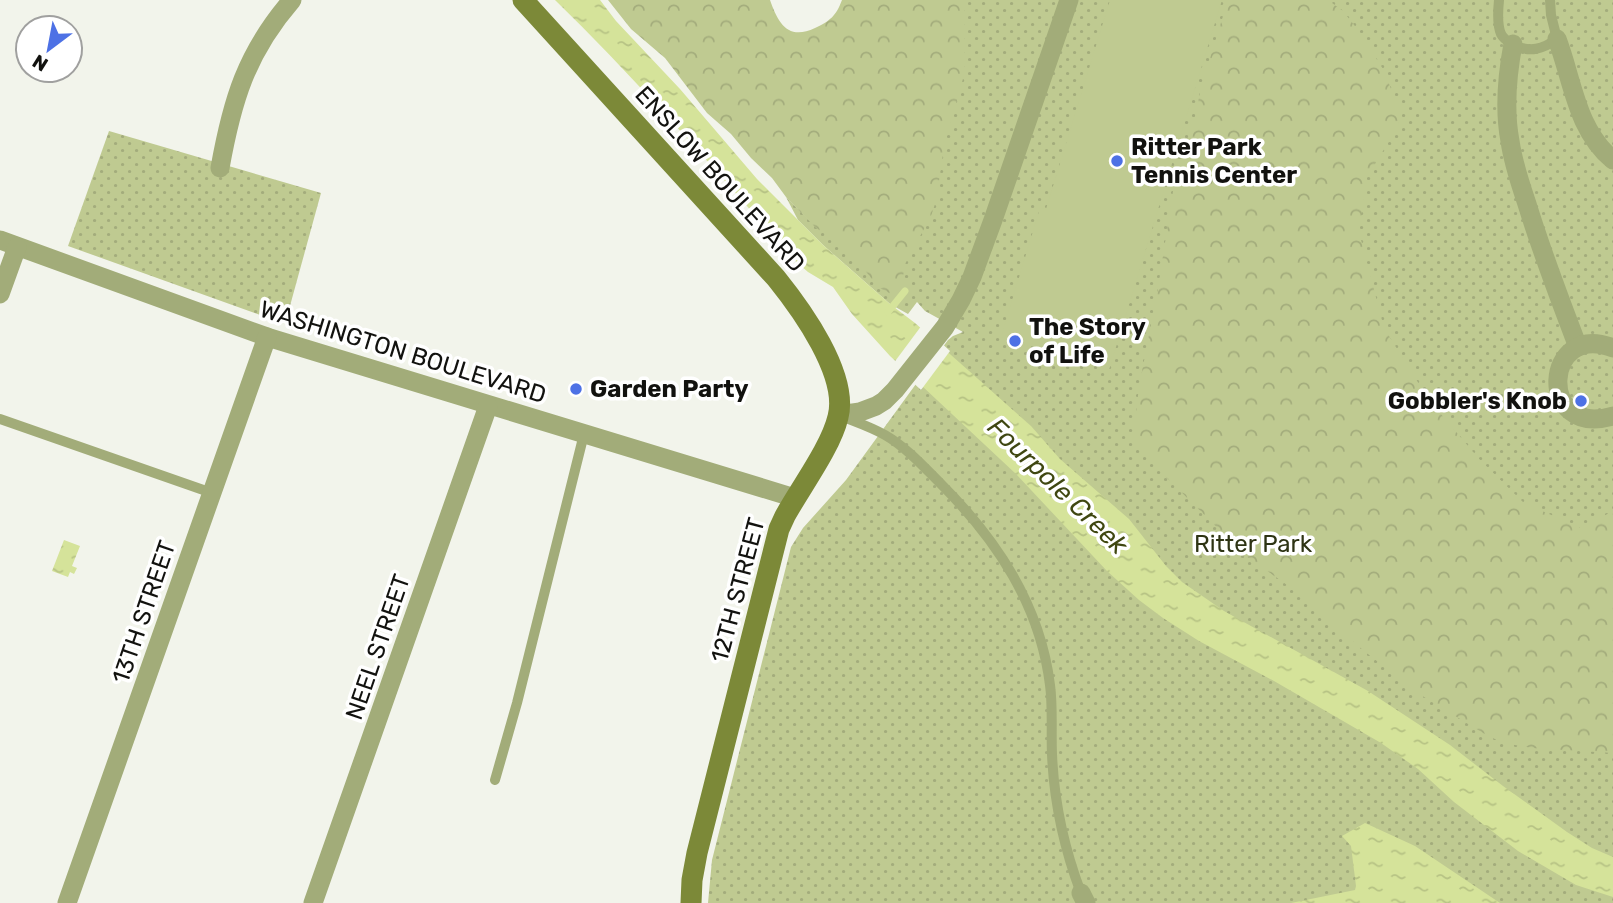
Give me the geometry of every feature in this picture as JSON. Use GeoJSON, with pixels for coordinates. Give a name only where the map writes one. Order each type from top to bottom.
{"type":"FeatureCollection","features":[{"type":"Feature","properties":{"kind":"street"},"geometry":{"type":"LineString","coordinates":[[220,168],[234,101],[245,72],[277,17],[292,0]]}},
{"type":"Feature","properties":{"kind":"street","name":"ENSLOW BOULEVARD"},"geometry":{"type":"LineString","coordinates":[[523,0],[791,297],[820,342],[827,358],[838,389],[839,415]]}},
{"type":"Feature","properties":{"kind":"street"},"geometry":{"type":"LineString","coordinates":[[839,415],[876,406],[895,390],[945,327],[961,300],[993,220],[1069,0]]}},
{"type":"Feature","properties":{"kind":"street"},"geometry":{"type":"LineString","coordinates":[[1557,39],[1584,122],[1595,141],[1613,160]]}},
{"type":"Feature","properties":{"kind":"street"},"geometry":{"type":"LineString","coordinates":[[1513,44],[1506,103],[1509,140],[1529,212],[1578,347]]}},
{"type":"Feature","properties":{"kind":"street"},"geometry":{"type":"LineString","coordinates":[[0,294],[9,244]]}},
{"type":"Feature","properties":{"kind":"street","name":"WASHINGTON BOULEVARD"},"geometry":{"type":"LineString","coordinates":[[9,244],[267,337],[795,498]]}},
{"type":"Feature","properties":{"kind":"street","name":"13TH STREET"},"geometry":{"type":"LineString","coordinates":[[67,903],[267,337]]}},
{"type":"Feature","properties":{"kind":"street"},"geometry":{"type":"LineString","coordinates":[[1613,348],[1591,343],[1578,347],[1567,355],[1560,366],[1557,379],[1564,405],[1574,414],[1600,420],[1613,416]]}},
{"type":"Feature","properties":{"kind":"street","name":"NEEL STREET"},"geometry":{"type":"LineString","coordinates":[[313,903],[488,406]]}},
{"type":"Feature","properties":{"kind":"street","name":"12TH STREET"},"geometry":{"type":"LineString","coordinates":[[691,903],[697,853],[776,541],[785,516],[823,451],[839,415]]}},
{"type":"Feature","properties":{"kind":"lane"},"geometry":{"type":"LineString","coordinates":[[1499,0],[1500,32],[1504,38],[1524,49],[1547,46],[1557,39],[1550,0]]}},
{"type":"Feature","properties":{"kind":"lane"},"geometry":{"type":"LineString","coordinates":[[839,415],[888,436],[918,461],[985,531],[1024,594],[1037,625],[1051,687],[1052,757],[1058,814],[1066,852],[1084,898]]}},
{"type":"Feature","properties":{"kind":"lane"},"geometry":{"type":"LineString","coordinates":[[0,419],[212,493]]}},
{"type":"Feature","properties":{"kind":"lane"},"geometry":{"type":"LineString","coordinates":[[495,780],[517,703],[584,434]]}},
{"type":"Feature","properties":{"kind":"green space"},"geometry":{"type":"Polygon","coordinates":[[[608,0],[770,0],[785,28],[798,32],[815,28],[829,20],[842,0],[964,0],[964,75],[944,147],[936,201],[931,216],[904,266],[902,292],[895,296],[878,287],[849,250],[815,227],[731,134],[707,113],[665,58],[631,29],[608,0]]]}},
{"type":"Feature","properties":{"kind":"green space","name":"Ritter Park"},"geometry":{"type":"Polygon","coordinates":[[[875,0],[1613,0],[1613,903],[708,903],[712,860],[791,547],[803,528],[846,480],[948,340],[963,332],[925,311],[917,302],[908,314],[890,304],[798,220],[786,197],[815,226],[875,0]]]}},
{"type":"Feature","properties":{"kind":"green space","name":"Ritter Park Tennis Center"},"geometry":{"type":"Polygon","coordinates":[[[1110,0],[1222,0],[1109,370],[1001,337],[1040,208],[1046,209],[1110,0]]]}},
{"type":"Feature","properties":{"kind":"green space"},"geometry":{"type":"Polygon","coordinates":[[[1228,0],[1328,0],[1343,11],[1358,30],[1383,69],[1402,116],[1367,177],[1359,232],[1384,328],[1429,400],[1480,460],[1524,503],[1581,528],[1613,511],[1613,753],[1532,748],[1504,743],[1424,697],[1364,651],[1290,587],[1246,556],[1162,473],[1133,439],[1139,387],[1176,172],[1195,118],[1201,87],[1228,0]]]}},
{"type":"Feature","properties":{"kind":"green space"},"geometry":{"type":"Polygon","coordinates":[[[109,131],[321,193],[285,324],[68,246],[109,131]]]}},
{"type":"Feature","properties":{"kind":"water","name":"Fourpole Creek"},"geometry":{"type":"Polygon","coordinates":[[[555,0],[600,0],[757,179],[823,245],[1031,426],[1060,459],[1129,519],[1182,582],[1224,611],[1368,691],[1450,745],[1567,832],[1592,848],[1613,857],[1613,897],[1576,885],[1518,851],[1454,802],[1418,769],[1381,743],[1199,641],[1139,600],[1107,571],[1016,474],[890,356],[852,314],[833,287],[793,259],[647,95],[555,0]]]}},
{"type":"Feature","properties":{"kind":"water"},"geometry":{"type":"Polygon","coordinates":[[[64,540],[80,546],[72,566],[77,568],[74,574],[70,572],[68,577],[52,571],[64,540]]]}},
{"type":"Feature","properties":{"kind":"water"},"geometry":{"type":"Polygon","coordinates":[[[1365,823],[1415,846],[1500,903],[1291,903],[1355,890],[1351,846],[1342,836],[1365,823]]]}},
{"type":"Feature","properties":{"kind":"pier"},"geometry":{"type":"Polygon","coordinates":[[[922,325],[950,351],[921,390],[893,364],[922,325]]]}},
{"type":"Feature","properties":{"kind":"waterway"},"geometry":{"type":"LineString","coordinates":[[888,312],[905,291]]}},
{"type":"Feature","properties":{"kind":"place","name":"Ritter Park Tennis Center"},"geometry":{"type":"Point","coordinates":[1117,161]}},
{"type":"Feature","properties":{"kind":"place","name":"The Story of Life"},"geometry":{"type":"Point","coordinates":[1015,341]}},
{"type":"Feature","properties":{"kind":"place","name":"Garden Party"},"geometry":{"type":"Point","coordinates":[576,389]}},
{"type":"Feature","properties":{"kind":"place","name":"Gobbler's Knob"},"geometry":{"type":"Point","coordinates":[1581,401]}}]}
